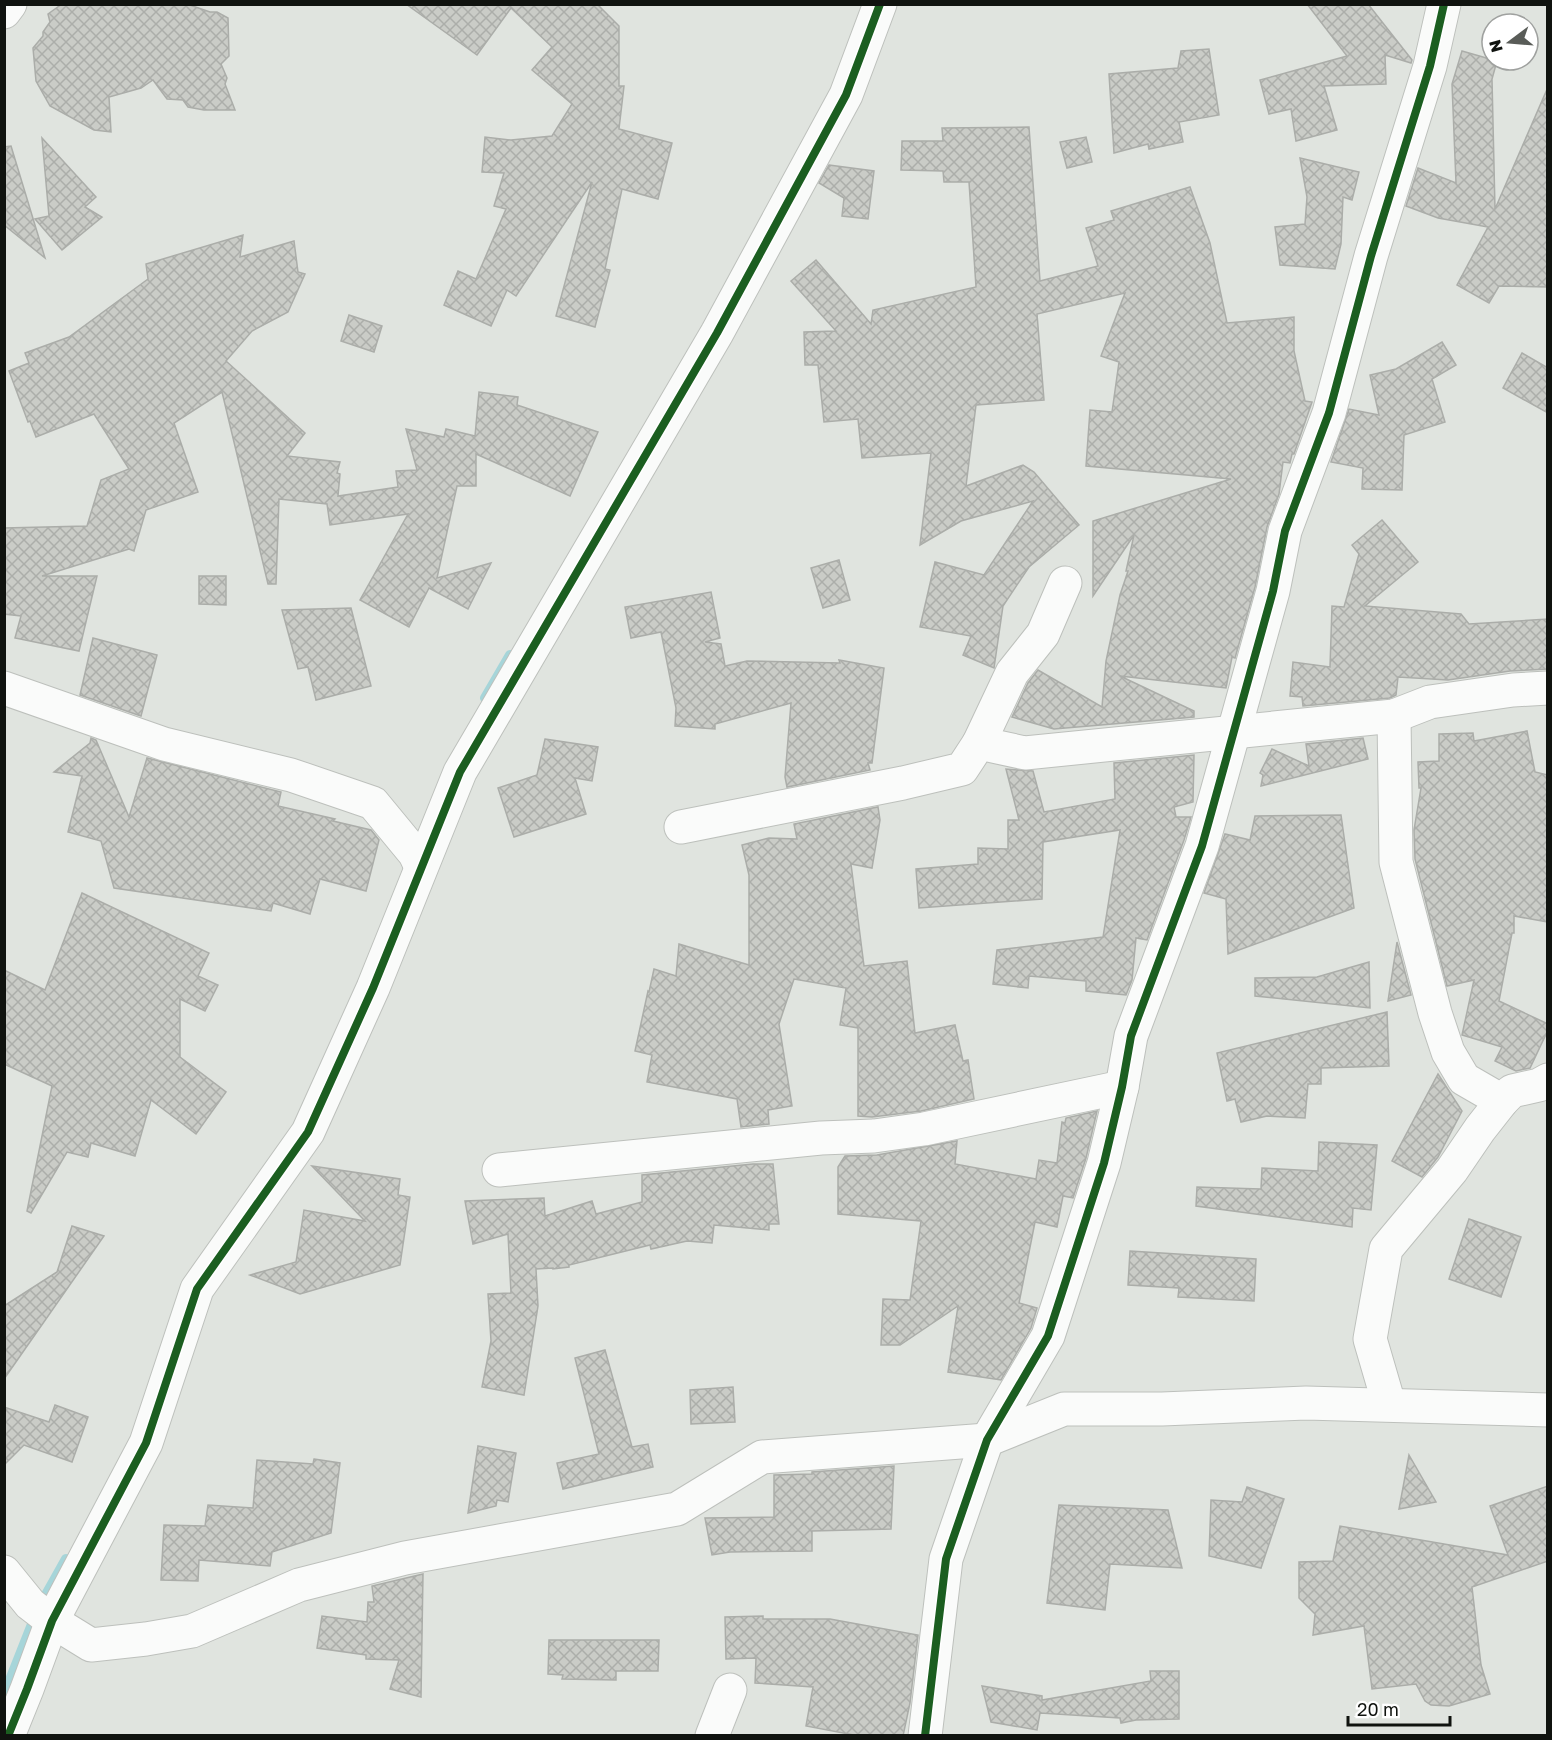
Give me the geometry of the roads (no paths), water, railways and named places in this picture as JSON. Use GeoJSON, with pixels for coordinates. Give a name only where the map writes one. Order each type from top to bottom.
{"type":"FeatureCollection","features":[{"type":"Feature","properties":{"kind":"street"},"geometry":{"type":"LineString","coordinates":[[4,12],[10,4]]}},
{"type":"Feature","properties":{"kind":"street"},"geometry":{"type":"LineString","coordinates":[[29,1614],[146,1443],[197,1289],[308,1132],[373,988],[460,772],[711,343],[846,95],[880,4]]}},
{"type":"Feature","properties":{"kind":"street"},"geometry":{"type":"LineString","coordinates":[[924,1736],[946,1559],[987,1440],[1048,1336],[1104,1163],[1122,1087],[1131,1036],[1202,846],[1273,591],[1284,531],[1329,413],[1371,256],[1430,66],[1444,4]]}},
{"type":"Feature","properties":{"kind":"street"},"geometry":{"type":"LineString","coordinates":[[681,827],[962,769],[979,743],[1012,673],[1043,634],[1065,583]]}},
{"type":"Feature","properties":{"kind":"street"},"geometry":{"type":"LineString","coordinates":[[4,688],[164,744],[291,776],[373,803],[415,854],[421,867]]}},
{"type":"Feature","properties":{"kind":"street"},"geometry":{"type":"LineString","coordinates":[[979,743],[1025,753],[1234,733],[1394,716],[1430,702],[1513,690],[1548,688]]}},
{"type":"Feature","properties":{"kind":"street"},"geometry":{"type":"LineString","coordinates":[[1394,716],[1396,862],[1436,1013],[1448,1052],[1464,1079],[1502,1101]]}},
{"type":"Feature","properties":{"kind":"street"},"geometry":{"type":"LineString","coordinates":[[1389,1404],[1370,1339],[1386,1249],[1452,1170],[1502,1101],[1512,1091],[1548,1080]]}},
{"type":"Feature","properties":{"kind":"street"},"geometry":{"type":"LineString","coordinates":[[500,1170],[820,1138],[874,1136],[924,1129],[1122,1087]]}},
{"type":"Feature","properties":{"kind":"street"},"geometry":{"type":"LineString","coordinates":[[29,1614],[91,1645],[192,1631],[299,1585],[405,1558],[677,1509],[762,1457],[987,1440],[1064,1409],[1161,1409],[1306,1403],[1548,1410]]}},
{"type":"Feature","properties":{"kind":"street"},"geometry":{"type":"LineString","coordinates":[[4,1572],[29,1614],[27,1689],[8,1736]]}},
{"type":"Feature","properties":{"kind":"street"},"geometry":{"type":"LineString","coordinates":[[711,1736],[730,1690]]}},
{"type":"Feature","properties":{"kind":"waterway"},"geometry":{"type":"LineString","coordinates":[[485,698],[510,655]]}},
{"type":"Feature","properties":{"kind":"waterway"},"geometry":{"type":"LineString","coordinates":[[4,1695],[38,1609],[66,1559]]}}]}
